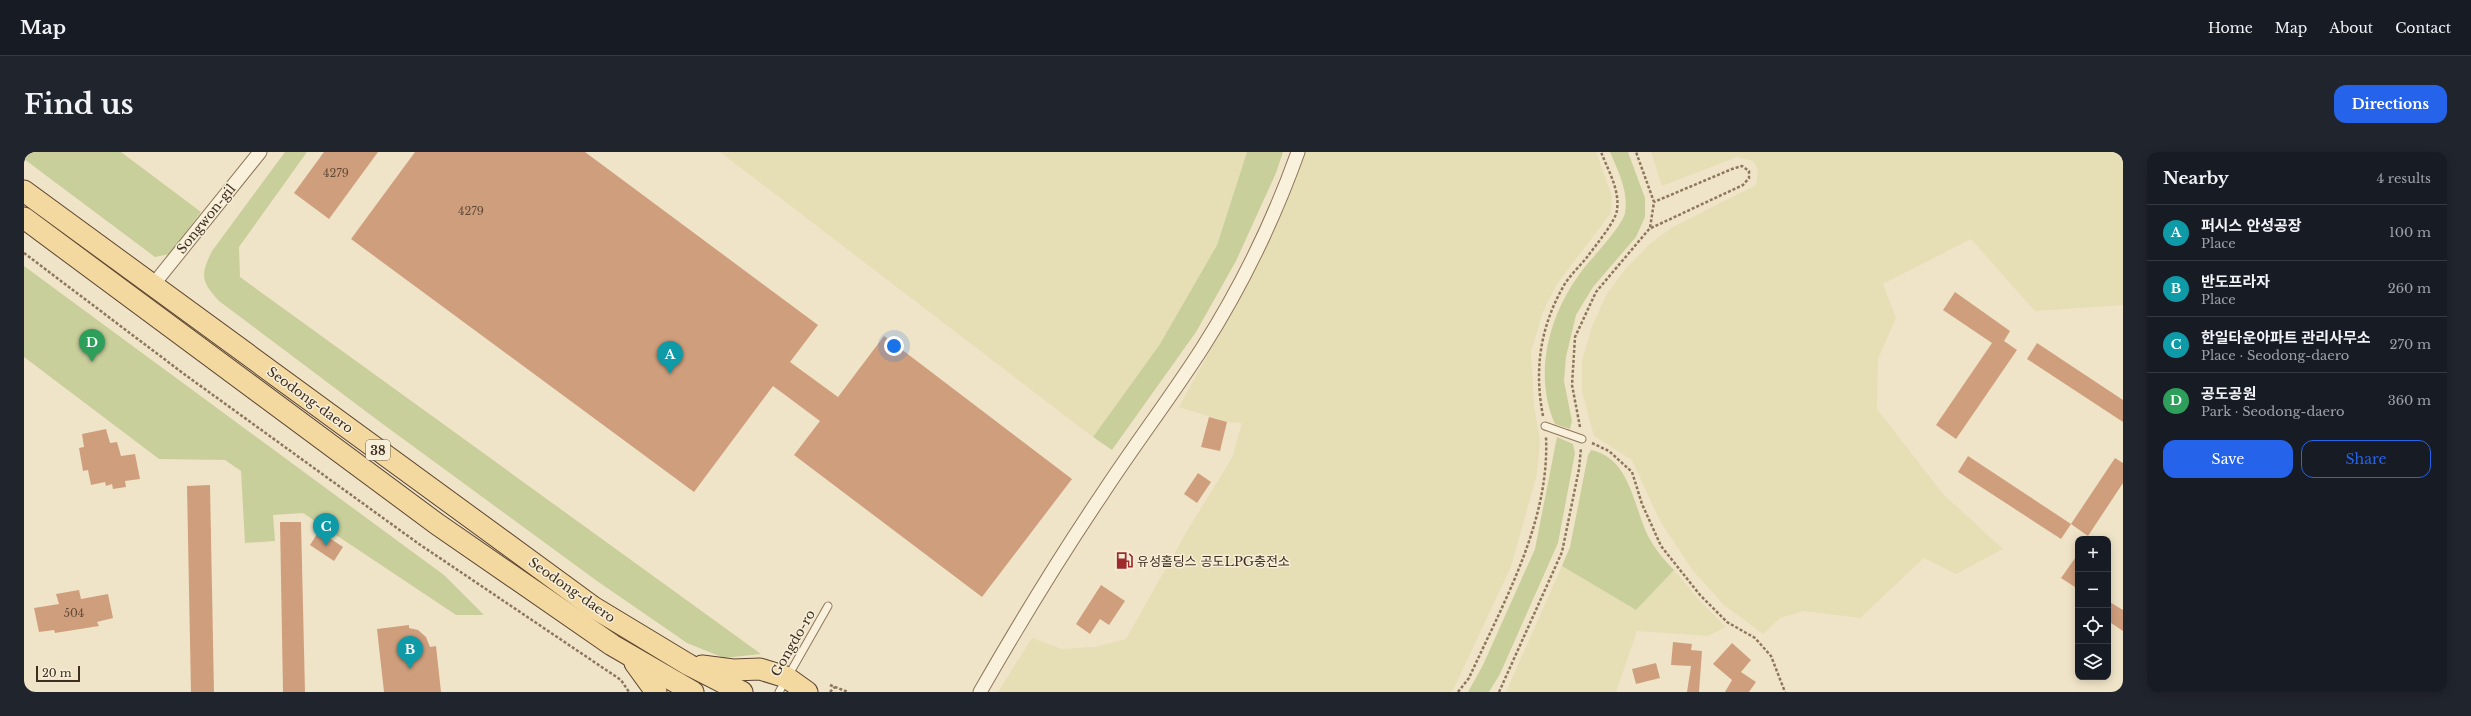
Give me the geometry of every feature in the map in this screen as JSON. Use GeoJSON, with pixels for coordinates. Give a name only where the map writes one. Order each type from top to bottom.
{"type":"FeatureCollection","features":[{"type":"Feature","properties":{"kind":"main road","name":"Seodong-daero"},"geometry":{"type":"LineString","coordinates":[[24,191],[593,607],[689,665],[742,692]]}},
{"type":"Feature","properties":{"kind":"main road","name":"Seodong-daero"},"geometry":{"type":"LineString","coordinates":[[24,218],[437,524],[632,657],[694,692]]}},
{"type":"Feature","properties":{"kind":"main road"},"geometry":{"type":"LineString","coordinates":[[632,657],[656,692]]}},
{"type":"Feature","properties":{"kind":"main road"},"geometry":{"type":"LineString","coordinates":[[689,665],[733,670],[760,669],[782,685],[807,692]]}},
{"type":"Feature","properties":{"kind":"street","name":"Songwon-gil"},"geometry":{"type":"LineString","coordinates":[[153,285],[260,152]]}},
{"type":"Feature","properties":{"kind":"street"},"geometry":{"type":"LineString","coordinates":[[980,692],[1015,631],[1098,500],[1203,347],[1235,291],[1284,192],[1298,152]]}},
{"type":"Feature","properties":{"kind":"lane"},"geometry":{"type":"LineString","coordinates":[[1545,426],[1582,439]]}},
{"type":"Feature","properties":{"kind":"lane","name":"Gongdo-ro"},"geometry":{"type":"LineString","coordinates":[[782,685],[828,606]]}},
{"type":"Feature","properties":{"kind":"path"},"geometry":{"type":"LineString","coordinates":[[1636,152],[1654,202],[1650,228]]}},
{"type":"Feature","properties":{"kind":"path"},"geometry":{"type":"LineString","coordinates":[[1499,692],[1562,552],[1579,468],[1582,439],[1572,385],[1575,337],[1596,292],[1650,228],[1743,185],[1749,178],[1749,171],[1742,166],[1732,169],[1654,202]]}},
{"type":"Feature","properties":{"kind":"path"},"geometry":{"type":"LineString","coordinates":[[24,253],[184,374],[419,544],[621,680],[629,692]]}},
{"type":"Feature","properties":{"kind":"path"},"geometry":{"type":"LineString","coordinates":[[1582,439],[1609,451],[1632,472],[1642,504],[1661,546],[1711,606],[1727,622],[1755,638],[1770,656],[1784,692]]}},
{"type":"Feature","properties":{"kind":"path"},"geometry":{"type":"LineString","coordinates":[[830,685],[848,692]]}},
{"type":"Feature","properties":{"kind":"path"},"geometry":{"type":"LineString","coordinates":[[830,692],[835,687]]}},
{"type":"Feature","properties":{"kind":"shaded area"},"geometry":{"type":"Polygon","coordinates":[[[720,152],[1247,152],[1217,245],[1160,344],[1093,437],[720,152]]]}},
{"type":"Feature","properties":{"kind":"shaded area"},"geometry":{"type":"Polygon","coordinates":[[[1305,152],[1596,152],[1612,196],[1611,213],[1557,284],[1543,312],[1531,352],[1534,405],[1540,441],[1537,474],[1511,567],[1454,688],[1451,692],[998,692],[1032,638],[1062,649],[1095,647],[1126,639],[1190,526],[1232,458],[1242,423],[1227,422],[1179,407],[1277,224],[1305,152]]]}},
{"type":"Feature","properties":{"kind":"shaded area"},"geometry":{"type":"Polygon","coordinates":[[[1651,152],[2123,152],[2123,305],[2035,311],[1971,239],[1883,284],[1896,318],[1878,359],[1877,409],[1943,494],[2003,549],[1956,574],[1924,558],[1860,618],[1803,611],[1780,618],[1763,634],[1724,605],[1693,571],[1660,521],[1632,460],[1594,436],[1582,391],[1582,361],[1592,327],[1606,295],[1628,266],[1651,243],[1673,227],[1756,185],[1758,170],[1753,161],[1737,157],[1662,186],[1651,152]]]}},
{"type":"Feature","properties":{"kind":"shaded area"},"geometry":{"type":"Polygon","coordinates":[[[1562,566],[1636,610],[1674,570],[1701,602],[1726,627],[1708,636],[1637,631],[1616,692],[1506,692],[1562,566]]]}},
{"type":"Feature","properties":{"kind":"green space"},"geometry":{"type":"Polygon","coordinates":[[[24,152],[121,152],[201,212],[170,254],[155,257],[24,159],[24,152]]]}},
{"type":"Feature","properties":{"kind":"green space"},"geometry":{"type":"Polygon","coordinates":[[[285,152],[307,152],[239,247],[240,277],[761,654],[724,658],[687,643],[597,581],[380,422],[219,301],[209,288],[204,278],[208,260],[212,251],[285,152]]]}},
{"type":"Feature","properties":{"kind":"green space"},"geometry":{"type":"Polygon","coordinates":[[[1247,152],[1283,152],[1276,173],[1236,261],[1196,332],[1112,450],[1093,437],[1160,344],[1217,245],[1247,152]]]}},
{"type":"Feature","properties":{"kind":"green space"},"geometry":{"type":"Polygon","coordinates":[[[1610,152],[1628,152],[1645,198],[1645,217],[1636,237],[1593,287],[1576,315],[1566,357],[1564,381],[1572,421],[1570,429],[1555,424],[1548,403],[1545,382],[1545,360],[1549,339],[1565,298],[1576,279],[1620,224],[1625,213],[1626,205],[1624,189],[1610,152]]]}},
{"type":"Feature","properties":{"kind":"green space"},"geometry":{"type":"Polygon","coordinates":[[[24,266],[444,575],[484,615],[456,615],[303,513],[273,515],[275,541],[245,543],[241,471],[225,460],[159,459],[24,357],[24,266]]]}},
{"type":"Feature","properties":{"kind":"green space"},"geometry":{"type":"Polygon","coordinates":[[[1557,437],[1573,444],[1575,453],[1558,543],[1500,674],[1489,692],[1468,692],[1483,665],[1535,549],[1557,437]]]}},
{"type":"Feature","properties":{"kind":"green space"},"geometry":{"type":"Polygon","coordinates":[[[1591,450],[1604,455],[1614,462],[1622,473],[1634,497],[1648,536],[1660,554],[1674,570],[1636,610],[1562,566],[1570,547],[1588,455],[1591,450]]]}},
{"type":"Feature","properties":{"kind":"building"},"geometry":{"type":"Polygon","coordinates":[[[324,152],[378,152],[329,219],[294,193],[324,152]]]}},
{"type":"Feature","properties":{"kind":"building"},"geometry":{"type":"Polygon","coordinates":[[[415,152],[585,152],[818,325],[790,362],[838,397],[884,336],[1072,479],[982,597],[794,455],[820,421],[773,386],[694,492],[351,239],[415,152]]]}},
{"type":"Feature","properties":{"kind":"building"},"geometry":{"type":"Polygon","coordinates":[[[1955,292],[2010,331],[2004,341],[2017,350],[1956,439],[1936,425],[1992,343],[1943,310],[1955,292]]]}},
{"type":"Feature","properties":{"kind":"building"},"geometry":{"type":"Polygon","coordinates":[[[2037,343],[2123,400],[2123,422],[2027,359],[2037,343]]]}},
{"type":"Feature","properties":{"kind":"building"},"geometry":{"type":"Polygon","coordinates":[[[1209,417],[1227,422],[1220,451],[1201,447],[1209,417]]]}},
{"type":"Feature","properties":{"kind":"building"},"geometry":{"type":"Polygon","coordinates":[[[106,429],[110,443],[117,442],[121,456],[135,454],[140,479],[125,481],[126,487],[113,489],[112,484],[106,486],[105,482],[91,485],[88,470],[83,471],[79,448],[84,447],[82,434],[106,429]]]}},
{"type":"Feature","properties":{"kind":"building"},"geometry":{"type":"Polygon","coordinates":[[[1968,456],[2071,524],[2061,539],[1958,472],[1968,456]]]}},
{"type":"Feature","properties":{"kind":"building"},"geometry":{"type":"Polygon","coordinates":[[[2115,458],[2123,463],[2123,483],[2088,536],[2071,524],[2115,458]]]}},
{"type":"Feature","properties":{"kind":"building"},"geometry":{"type":"Polygon","coordinates":[[[1198,473],[1211,482],[1197,503],[1184,494],[1198,473]]]}},
{"type":"Feature","properties":{"kind":"building"},"geometry":{"type":"Polygon","coordinates":[[[210,485],[214,692],[191,692],[187,486],[210,485]]]}},
{"type":"Feature","properties":{"kind":"building"},"geometry":{"type":"Polygon","coordinates":[[[280,522],[301,522],[305,692],[283,692],[280,522]]]}},
{"type":"Feature","properties":{"kind":"building"},"geometry":{"type":"Polygon","coordinates":[[[319,531],[343,547],[334,561],[310,545],[319,531]]]}},
{"type":"Feature","properties":{"kind":"building"},"geometry":{"type":"Polygon","coordinates":[[[2075,558],[2075,587],[2061,578],[2075,558]]]}},
{"type":"Feature","properties":{"kind":"building"},"geometry":{"type":"Polygon","coordinates":[[[1101,585],[1125,601],[1109,625],[1100,619],[1090,634],[1076,624],[1101,585]]]}},
{"type":"Feature","properties":{"kind":"building"},"geometry":{"type":"Polygon","coordinates":[[[79,590],[81,599],[108,594],[113,618],[97,622],[99,626],[55,633],[54,630],[39,632],[34,608],[59,604],[56,594],[79,590]]]}},
{"type":"Feature","properties":{"kind":"building"},"geometry":{"type":"Polygon","coordinates":[[[2111,603],[2123,610],[2123,631],[2111,623],[2111,603]]]}},
{"type":"Feature","properties":{"kind":"building"},"geometry":{"type":"Polygon","coordinates":[[[409,625],[409,628],[418,630],[426,637],[430,647],[436,646],[441,692],[384,692],[377,629],[409,625]]]}},
{"type":"Feature","properties":{"kind":"building"},"geometry":{"type":"Polygon","coordinates":[[[1673,642],[1692,644],[1691,650],[1702,651],[1699,692],[1687,692],[1691,666],[1671,665],[1673,642]]]}},
{"type":"Feature","properties":{"kind":"building"},"geometry":{"type":"Polygon","coordinates":[[[1732,643],[1751,660],[1741,672],[1756,682],[1749,692],[1725,692],[1732,680],[1713,664],[1732,643]]]}},
{"type":"Feature","properties":{"kind":"building"},"geometry":{"type":"Polygon","coordinates":[[[1656,663],[1660,678],[1636,684],[1632,669],[1656,663]]]}},
{"type":"Feature","properties":{"kind":"place","name":"공도공원"},"geometry":{"type":"Point","coordinates":[92,362]}},
{"type":"Feature","properties":{"kind":"place","name":"퍼시스 안성공장"},"geometry":{"type":"Point","coordinates":[670,374]}},
{"type":"Feature","properties":{"kind":"place","name":"한일타운아파트 관리사무소"},"geometry":{"type":"Point","coordinates":[326,546]}},
{"type":"Feature","properties":{"kind":"place","name":"유성홀딩스 공도LPG충전소"},"geometry":{"type":"Point","coordinates":[1124,561]}},
{"type":"Feature","properties":{"kind":"place","name":"반도프라자"},"geometry":{"type":"Point","coordinates":[410,669]}}]}
